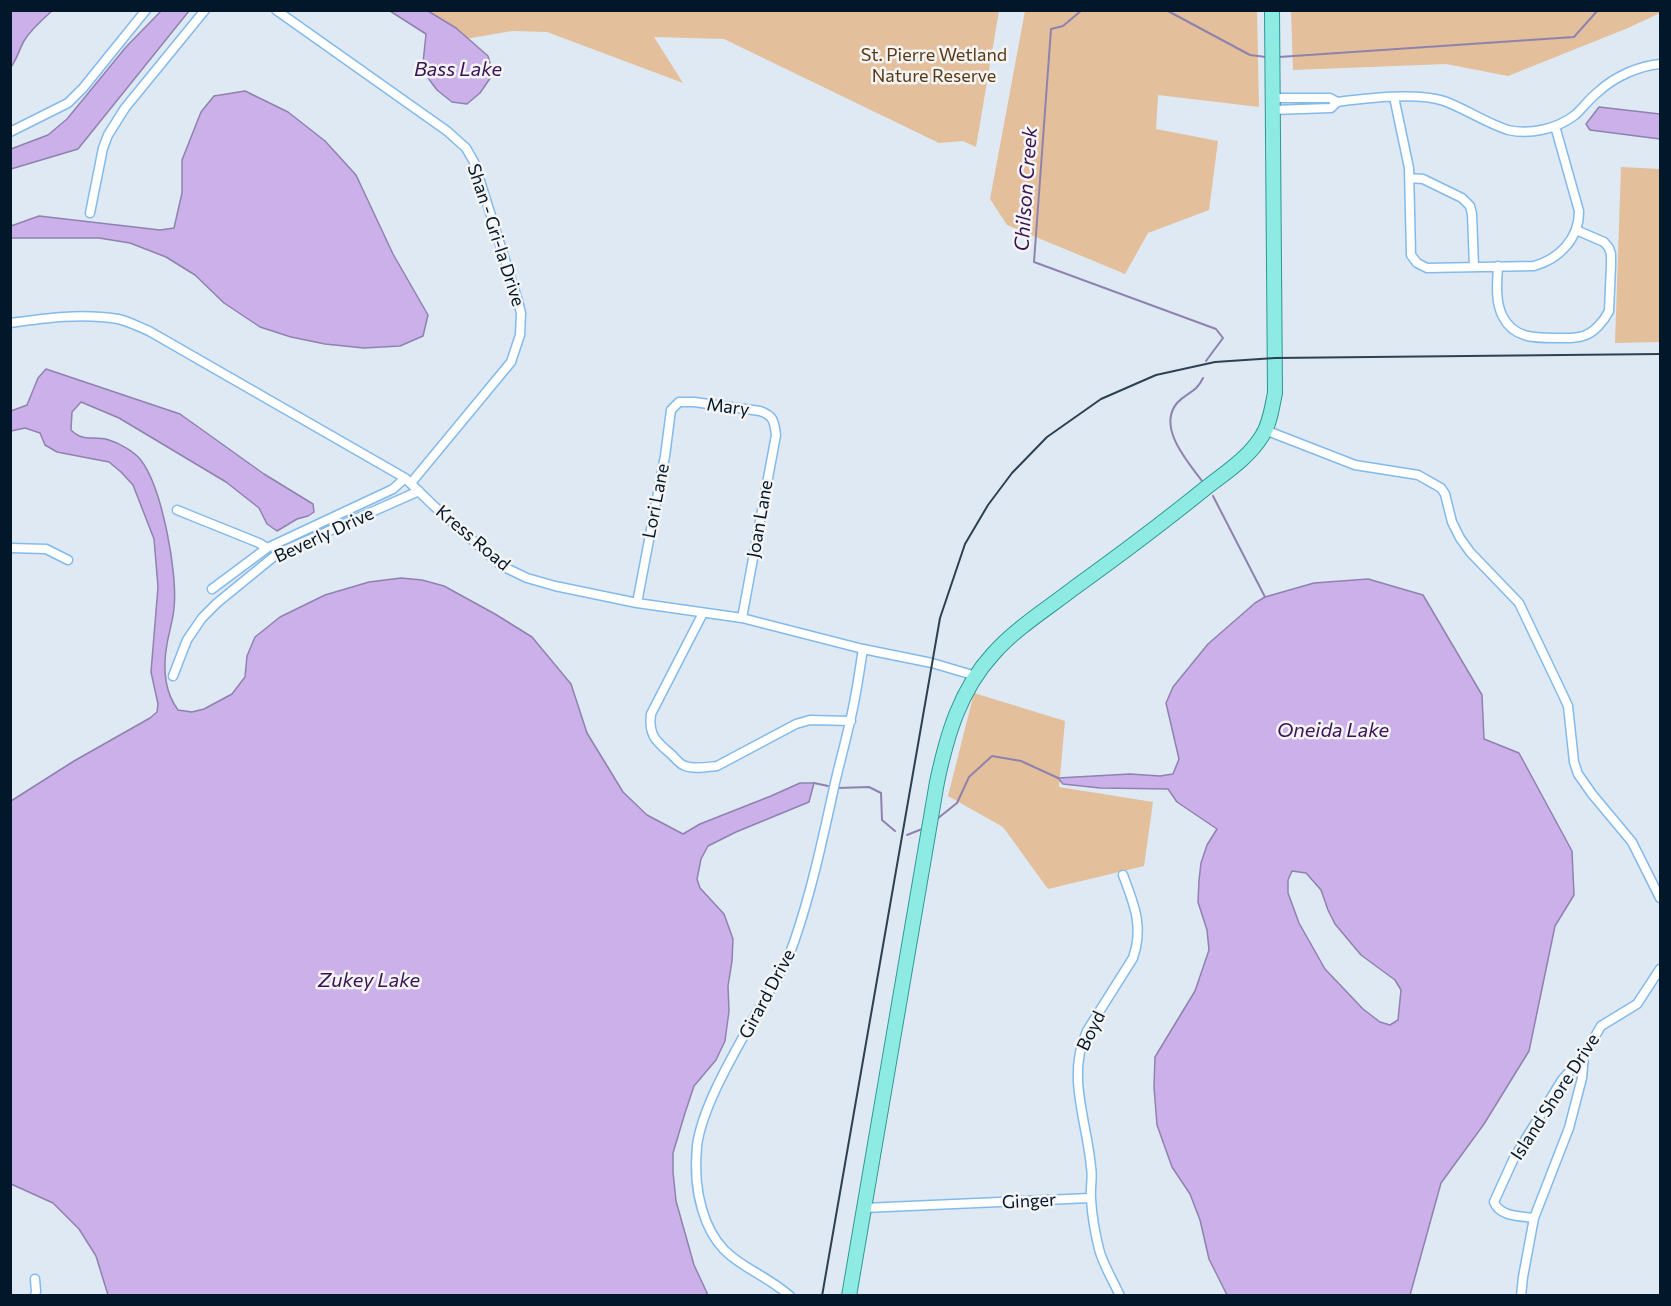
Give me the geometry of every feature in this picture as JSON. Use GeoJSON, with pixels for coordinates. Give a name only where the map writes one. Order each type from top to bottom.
{"type":"FeatureCollection","features":[{"type":"Feature","properties":{"kind":"main road"},"geometry":{"type":"LineString","coordinates":[[849,1296],[941,762],[964,694],[992,655],[1015,632],[1151,532],[1232,468],[1247,455],[1265,430],[1275,393],[1272,10]]}},
{"type":"Feature","properties":{"kind":"street"},"geometry":{"type":"LineString","coordinates":[[10,132],[68,103],[83,88],[146,10]]}},
{"type":"Feature","properties":{"kind":"street"},"geometry":{"type":"LineString","coordinates":[[90,213],[103,148],[108,135],[126,108],[205,10]]}},
{"type":"Feature","properties":{"kind":"street","name":"Shan - Gri-la Drive"},"geometry":{"type":"LineString","coordinates":[[213,589],[267,548],[408,481],[511,362],[520,335],[521,313],[474,162],[466,148],[447,131],[276,10]]}},
{"type":"Feature","properties":{"kind":"street"},"geometry":{"type":"LineString","coordinates":[[1272,104],[1330,98],[1337,102],[1367,98],[1426,97],[1445,102],[1500,127],[1517,132],[1534,131],[1555,126],[1575,115],[1597,92],[1620,77],[1650,65],[1660,64]]}},
{"type":"Feature","properties":{"kind":"street"},"geometry":{"type":"LineString","coordinates":[[1394,97],[1407,157],[1411,255],[1417,263],[1427,268],[1534,266],[1555,257],[1566,247],[1575,235],[1580,211],[1555,126]]}},
{"type":"Feature","properties":{"kind":"street"},"geometry":{"type":"LineString","coordinates":[[1409,178],[1423,179],[1467,201],[1472,214],[1473,267]]}},
{"type":"Feature","properties":{"kind":"street"},"geometry":{"type":"LineString","coordinates":[[1498,266],[1498,303],[1502,316],[1514,331],[1523,336],[1537,338],[1568,338],[1589,334],[1609,311],[1611,254],[1604,242],[1576,230]]}},
{"type":"Feature","properties":{"kind":"street","name":"Kress Road"},"geometry":{"type":"LineString","coordinates":[[10,323],[60,316],[95,317],[120,320],[149,331],[408,481],[480,549],[501,566],[527,578],[637,603],[742,618],[863,650],[932,663],[976,676]]}},
{"type":"Feature","properties":{"kind":"street","name":"Mary"},"geometry":{"type":"LineString","coordinates":[[679,402],[760,411],[774,421]]}},
{"type":"Feature","properties":{"kind":"street","name":"Lori Lane"},"geometry":{"type":"LineString","coordinates":[[637,603],[665,456],[671,410],[679,402]]}},
{"type":"Feature","properties":{"kind":"street","name":"Joan Lane"},"geometry":{"type":"LineString","coordinates":[[742,618],[776,435],[774,421]]}},
{"type":"Feature","properties":{"kind":"street"},"geometry":{"type":"LineString","coordinates":[[1265,430],[1355,465],[1418,475],[1442,490],[1452,522],[1460,538],[1470,552],[1519,603],[1568,706],[1574,762],[1578,774],[1632,842],[1660,897]]}},
{"type":"Feature","properties":{"kind":"street","name":"Beverly Drive"},"geometry":{"type":"LineString","coordinates":[[173,676],[187,640],[202,618],[217,603],[277,555],[419,491]]}},
{"type":"Feature","properties":{"kind":"street"},"geometry":{"type":"LineString","coordinates":[[177,510],[267,548]]}},
{"type":"Feature","properties":{"kind":"street"},"geometry":{"type":"LineString","coordinates":[[10,548],[46,549],[68,560]]}},
{"type":"Feature","properties":{"kind":"street"},"geometry":{"type":"LineString","coordinates":[[703,613],[651,714],[652,735],[683,765],[717,766],[796,724],[810,720],[850,721]]}},
{"type":"Feature","properties":{"kind":"street","name":"Girard Drive"},"geometry":{"type":"LineString","coordinates":[[790,1296],[724,1252],[713,1237],[702,1211],[697,1187],[697,1144],[705,1115],[723,1076],[780,976],[794,943],[818,857],[850,721],[863,650]]}},
{"type":"Feature","properties":{"kind":"street","name":"Boyd"},"geometry":{"type":"LineString","coordinates":[[1090,1198],[1091,1163],[1077,1081],[1078,1058],[1087,1030],[1133,958],[1137,946],[1139,930],[1136,913],[1123,875]]}},
{"type":"Feature","properties":{"kind":"street","name":"Island Shore Drive"},"geometry":{"type":"LineString","coordinates":[[1534,1218],[1507,1214],[1496,1208],[1494,1202],[1496,1193],[1520,1148],[1562,1080],[1584,1055],[1601,1026],[1637,1004],[1660,969]]}},
{"type":"Feature","properties":{"kind":"street"},"geometry":{"type":"LineString","coordinates":[[1521,1296],[1534,1218],[1569,1128],[1582,1078],[1584,1055]]}},
{"type":"Feature","properties":{"kind":"street"},"geometry":{"type":"LineString","coordinates":[[1090,1198],[1099,1250],[1120,1296]]}},
{"type":"Feature","properties":{"kind":"street","name":"Ginger"},"geometry":{"type":"LineString","coordinates":[[864,1208],[1090,1198]]}},
{"type":"Feature","properties":{"kind":"street"},"geometry":{"type":"LineString","coordinates":[[34,1279],[35,1296]]}},
{"type":"Feature","properties":{"kind":"green space"},"geometry":{"type":"Polygon","coordinates":[[[1660,10],[1660,13],[1628,28],[1508,76],[1446,64],[1293,70],[1291,11],[1660,10]]]}},
{"type":"Feature","properties":{"kind":"green space","name":"St. Pierre Wetland Nature Reserve"},"geometry":{"type":"Polygon","coordinates":[[[416,11],[999,11],[976,147],[963,141],[939,143],[724,39],[654,37],[683,83],[547,32],[512,31],[459,40],[416,11]]]}},
{"type":"Feature","properties":{"kind":"green space"},"geometry":{"type":"Polygon","coordinates":[[[1025,11],[1257,11],[1259,107],[1158,95],[1156,129],[1218,141],[1209,210],[1148,233],[1125,274],[1007,225],[990,199],[1025,11]]]}},
{"type":"Feature","properties":{"kind":"green space"},"geometry":{"type":"Polygon","coordinates":[[[1621,167],[1660,169],[1660,342],[1615,343],[1621,167]]]}},
{"type":"Feature","properties":{"kind":"green space"},"geometry":{"type":"Polygon","coordinates":[[[974,693],[1065,721],[1059,787],[1153,802],[1144,866],[1048,889],[1003,827],[948,796],[974,693]]]}},
{"type":"Feature","properties":{"kind":"water"},"geometry":{"type":"Polygon","coordinates":[[[11,10],[52,11],[27,37],[11,67],[11,10]]]}},
{"type":"Feature","properties":{"kind":"water"},"geometry":{"type":"Polygon","coordinates":[[[162,10],[189,11],[78,149],[11,169],[11,149],[48,135],[67,119],[126,47],[162,10]]]}},
{"type":"Feature","properties":{"kind":"water","name":"Bass Lake"},"geometry":{"type":"Polygon","coordinates":[[[390,11],[428,11],[456,28],[488,56],[493,74],[480,93],[467,104],[452,102],[437,90],[428,78],[423,63],[426,34],[390,11]]]}},
{"type":"Feature","properties":{"kind":"water"},"geometry":{"type":"Polygon","coordinates":[[[245,91],[288,112],[325,141],[356,175],[393,254],[428,315],[423,336],[400,346],[364,348],[325,344],[291,337],[260,327],[224,303],[195,275],[166,257],[130,243],[99,238],[11,238],[11,226],[39,216],[160,230],[174,228],[182,193],[182,160],[201,112],[214,96],[245,91]]]}},
{"type":"Feature","properties":{"kind":"water"},"geometry":{"type":"Polygon","coordinates":[[[1599,107],[1660,114],[1660,139],[1590,130],[1586,124],[1599,107]]]}},
{"type":"Feature","properties":{"kind":"water","name":"Zukey Lake"},"geometry":{"type":"Polygon","coordinates":[[[46,369],[180,414],[264,474],[313,504],[314,512],[277,531],[267,524],[259,508],[226,482],[119,418],[81,402],[72,412],[71,430],[85,438],[109,440],[130,450],[140,459],[155,489],[171,553],[175,593],[165,670],[167,687],[178,710],[192,712],[204,709],[232,694],[245,677],[247,656],[255,637],[280,617],[325,595],[369,582],[401,578],[422,580],[444,586],[532,637],[571,684],[587,733],[623,792],[647,815],[683,834],[700,824],[800,783],[814,783],[809,802],[708,846],[701,859],[697,879],[700,888],[724,914],[733,939],[728,986],[729,1011],[725,1041],[716,1060],[694,1086],[673,1153],[673,1172],[676,1201],[694,1265],[708,1295],[108,1295],[96,1256],[79,1229],[53,1203],[11,1184],[11,801],[74,761],[150,718],[157,712],[158,704],[151,672],[158,587],[154,539],[133,485],[109,462],[57,452],[45,445],[40,433],[25,428],[11,431],[11,411],[27,405],[38,378],[46,369]]]}},
{"type":"Feature","properties":{"kind":"water","name":"Oneida Lake"},"geometry":{"type":"Polygon","coordinates":[[[1368,579],[1423,595],[1482,695],[1484,739],[1519,753],[1572,851],[1574,895],[1555,926],[1529,1051],[1484,1124],[1441,1183],[1410,1295],[1227,1295],[1209,1259],[1200,1220],[1190,1194],[1172,1167],[1157,1125],[1154,1087],[1155,1057],[1195,991],[1209,950],[1207,930],[1198,902],[1199,880],[1201,863],[1207,845],[1217,829],[1177,802],[1168,789],[1100,788],[1063,784],[1058,778],[1173,774],[1179,759],[1166,703],[1173,687],[1208,644],[1255,603],[1265,597],[1314,583],[1368,579]],[[1292,871],[1288,880],[1288,893],[1299,923],[1325,969],[1363,1009],[1380,1022],[1390,1025],[1398,1020],[1401,990],[1395,980],[1361,955],[1335,924],[1321,890],[1306,873],[1292,871]]]}},
{"type":"Feature","properties":{"kind":"waterway","name":"Chilson Creek"},"geometry":{"type":"LineString","coordinates":[[1082,10],[1063,26],[1051,29],[1034,262],[1216,329],[1223,338],[1206,361]]}},
{"type":"Feature","properties":{"kind":"waterway","name":"Chilson Creek"},"geometry":{"type":"LineString","coordinates":[[1166,10],[1250,55],[1266,57]]}},
{"type":"Feature","properties":{"kind":"waterway","name":"Chilson Creek"},"geometry":{"type":"LineString","coordinates":[[1279,57],[1574,37],[1598,10]]}},
{"type":"Feature","properties":{"kind":"waterway","name":"Chilson Creek"},"geometry":{"type":"LineString","coordinates":[[1202,481],[1176,444],[1170,422],[1177,403],[1194,390],[1203,378]]}},
{"type":"Feature","properties":{"kind":"waterway","name":"Chilson Creek"},"geometry":{"type":"LineString","coordinates":[[1213,496],[1265,597]]}},
{"type":"Feature","properties":{"kind":"waterway"},"geometry":{"type":"LineString","coordinates":[[937,819],[957,803],[969,777],[992,756],[1021,761],[1058,778]]}},
{"type":"Feature","properties":{"kind":"waterway"},"geometry":{"type":"LineString","coordinates":[[814,783],[828,786]]}},
{"type":"Feature","properties":{"kind":"waterway"},"geometry":{"type":"LineString","coordinates":[[837,788],[869,787],[881,793],[882,820],[895,831]]}},
{"type":"Feature","properties":{"kind":"waterway"},"geometry":{"type":"LineString","coordinates":[[907,835],[922,829]]}},
{"type":"Feature","properties":{"kind":"railway"},"geometry":{"type":"LineString","coordinates":[[822,1296],[940,618],[965,544],[988,505],[1012,473],[1047,437],[1101,399],[1156,375],[1215,362],[1275,358],[1660,354]]}}]}
